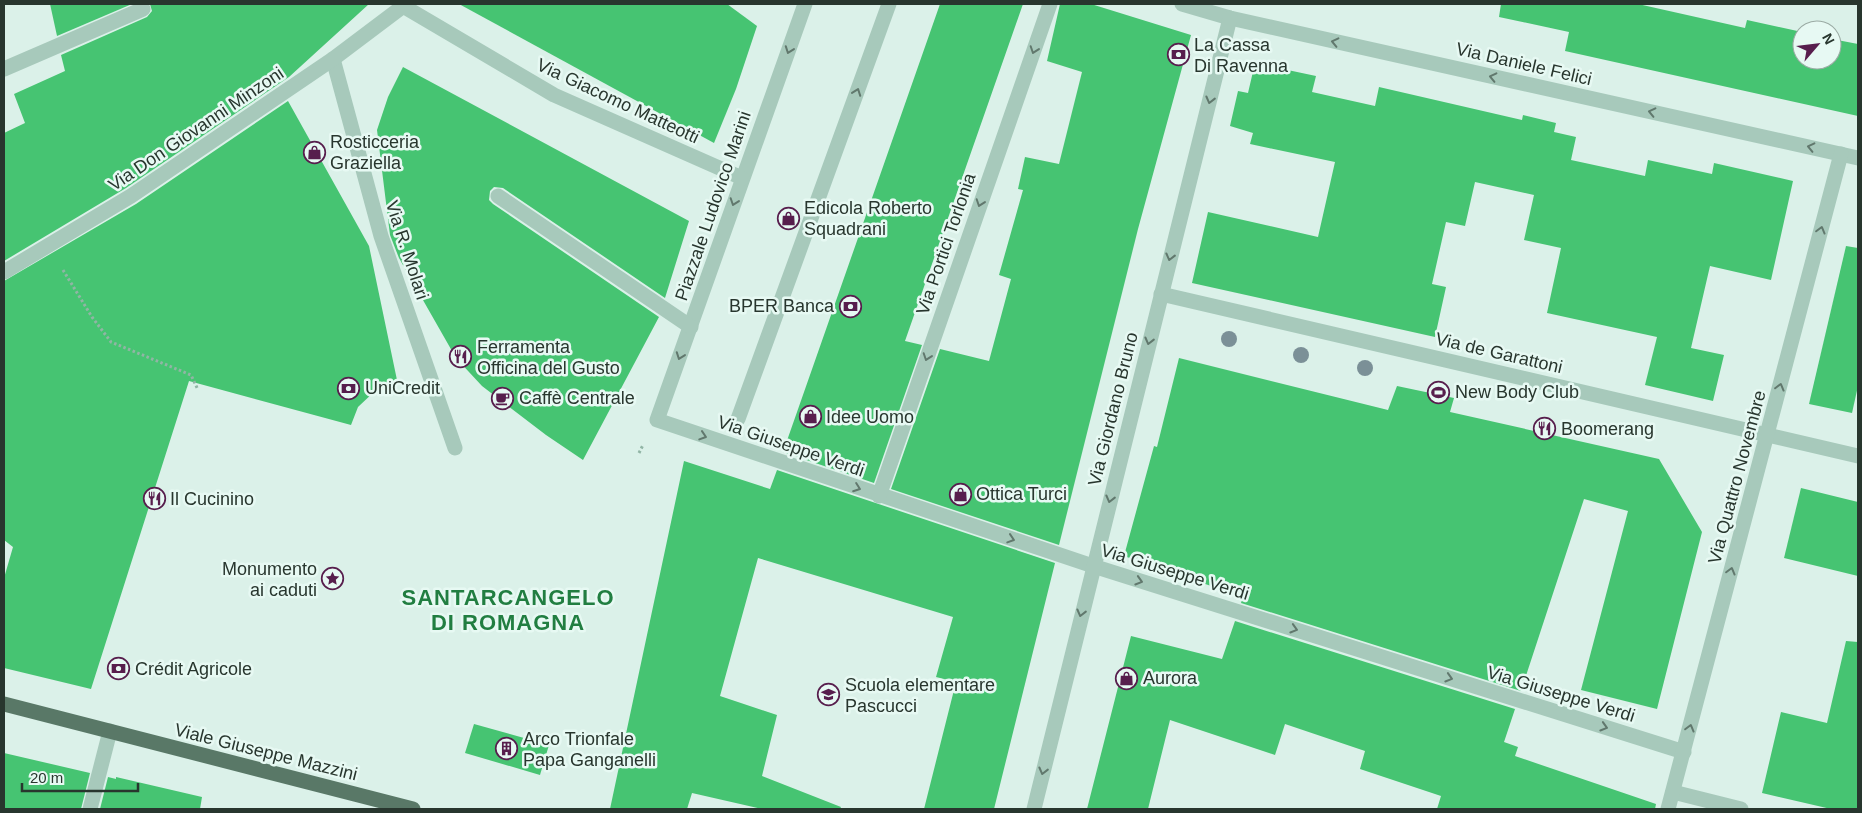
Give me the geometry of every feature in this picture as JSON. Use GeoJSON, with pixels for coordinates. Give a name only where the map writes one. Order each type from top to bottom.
{"type":"FeatureCollection","features":[{"type":"Feature","properties":{"kind":"main road","name":"Viale Giuseppe Mazzini"},"geometry":{"type":"LineString","coordinates":[[4,704],[413,809]]}},
{"type":"Feature","properties":{"kind":"street","name":"Piazzale Ludovico Marini"},"geometry":{"type":"LineString","coordinates":[[657,420],[805,4]]}},
{"type":"Feature","properties":{"kind":"street"},"geometry":{"type":"LineString","coordinates":[[738,419],[889,4]]}},
{"type":"Feature","properties":{"kind":"street","name":"Via Portici Torlonia"},"geometry":{"type":"LineString","coordinates":[[879,496],[1050,4]]}},
{"type":"Feature","properties":{"kind":"street","name":"Via Daniele Felici"},"geometry":{"type":"LineString","coordinates":[[1182,4],[1230,18],[1858,158]]}},
{"type":"Feature","properties":{"kind":"street","name":"Via Giacomo Matteotti"},"geometry":{"type":"LineString","coordinates":[[405,5],[554,95],[742,178]]}},
{"type":"Feature","properties":{"kind":"street","name":"Via Don Giovanni Minzoni"},"geometry":{"type":"LineString","coordinates":[[4,272],[131,196],[333,59],[405,5]]}},
{"type":"Feature","properties":{"kind":"street"},"geometry":{"type":"LineString","coordinates":[[4,69],[143,9]]}},
{"type":"Feature","properties":{"kind":"street","name":"Via Giordano Bruno"},"geometry":{"type":"LineString","coordinates":[[1034,809],[1230,18]]}},
{"type":"Feature","properties":{"kind":"street","name":"Via R. Molari"},"geometry":{"type":"LineString","coordinates":[[333,59],[381,236],[455,448]]}},
{"type":"Feature","properties":{"kind":"street","name":"Via Quattro Novembre"},"geometry":{"type":"LineString","coordinates":[[1668,809],[1841,154]]}},
{"type":"Feature","properties":{"kind":"street"},"geometry":{"type":"LineString","coordinates":[[498,196],[691,327]]}},
{"type":"Feature","properties":{"kind":"street","name":"Via de Garattoni"},"geometry":{"type":"LineString","coordinates":[[1161,294],[1858,456]]}},
{"type":"Feature","properties":{"kind":"street","name":"Via Giuseppe Verdi"},"geometry":{"type":"LineString","coordinates":[[657,420],[879,496],[1093,566],[1684,752]]}},
{"type":"Feature","properties":{"kind":"street"},"geometry":{"type":"LineString","coordinates":[[90,809],[110,731]]}},
{"type":"Feature","properties":{"kind":"street"},"geometry":{"type":"LineString","coordinates":[[1673,792],[1741,809]]}},
{"type":"Feature","properties":{"kind":"path"},"geometry":{"type":"LineString","coordinates":[[48,246],[92,317],[111,342],[191,375],[198,390]]}},
{"type":"Feature","properties":{"kind":"building"},"geometry":{"type":"Polygon","coordinates":[[[50,4],[132,4],[57,36],[50,4]]]}},
{"type":"Feature","properties":{"kind":"building"},"geometry":{"type":"Polygon","coordinates":[[[150,4],[369,4],[289,77],[126,188],[4,261],[4,133],[25,123],[14,94],[65,71],[61,55],[147,17],[152,11],[150,4]]]}},
{"type":"Feature","properties":{"kind":"building"},"geometry":{"type":"Polygon","coordinates":[[[459,4],[727,4],[757,26],[736,89],[714,143],[459,4]]]}},
{"type":"Feature","properties":{"kind":"building"},"geometry":{"type":"Polygon","coordinates":[[[940,4],[1023,4],[905,341],[922,345],[874,483],[783,452],[940,4]]]}},
{"type":"Feature","properties":{"kind":"building"},"geometry":{"type":"Polygon","coordinates":[[[1060,4],[1091,4],[1191,35],[1138,229],[1059,545],[891,489],[940,349],[989,361],[1011,279],[999,275],[1023,190],[1018,189],[1025,157],[1059,164],[1082,72],[1047,61],[1060,4]]]}},
{"type":"Feature","properties":{"kind":"building"},"geometry":{"type":"Polygon","coordinates":[[[1501,4],[1638,4],[1745,28],[1747,20],[1792,30],[1792,70],[1842,70],[1842,41],[1858,44],[1858,116],[1565,51],[1569,32],[1499,17],[1501,4]]]}},
{"type":"Feature","properties":{"kind":"building"},"geometry":{"type":"Polygon","coordinates":[[[1255,63],[1316,76],[1312,92],[1375,106],[1379,87],[1522,120],[1523,115],[1556,123],[1554,132],[1576,137],[1571,160],[1645,176],[1648,160],[1712,174],[1714,163],[1793,181],[1771,280],[1710,266],[1691,348],[1724,355],[1713,401],[1645,385],[1657,337],[1547,313],[1561,248],[1524,240],[1534,195],[1475,182],[1465,226],[1446,222],[1432,284],[1446,287],[1435,337],[1192,283],[1208,212],[1318,237],[1335,162],[1250,144],[1253,133],[1230,126],[1238,91],[1248,93],[1255,63]]]}},
{"type":"Feature","properties":{"kind":"building"},"geometry":{"type":"Polygon","coordinates":[[[403,67],[689,221],[665,298],[503,188],[494,187],[490,191],[489,200],[493,204],[659,317],[583,460],[546,435],[482,386],[456,358],[399,258],[390,235],[377,130],[388,97],[403,67]]]}},
{"type":"Feature","properties":{"kind":"building"},"geometry":{"type":"Polygon","coordinates":[[[288,101],[369,246],[397,380],[375,391],[358,407],[351,425],[189,381],[91,689],[4,668],[4,578],[13,547],[4,540],[4,281],[136,204],[288,101]]]}},
{"type":"Feature","properties":{"kind":"building"},"geometry":{"type":"Polygon","coordinates":[[[1846,246],[1858,248],[1858,386],[1852,413],[1809,404],[1846,246]]]}},
{"type":"Feature","properties":{"kind":"building"},"geometry":{"type":"Polygon","coordinates":[[[1179,358],[1388,410],[1397,386],[1454,398],[1450,412],[1659,459],[1702,532],[1657,709],[1581,690],[1628,511],[1584,499],[1521,691],[1241,603],[1243,597],[1124,556],[1154,446],[1157,447],[1179,358]]]}},
{"type":"Feature","properties":{"kind":"building","name":"Scuola elementare Pascucci"},"geometry":{"type":"Polygon","coordinates":[[[684,461],[770,489],[777,470],[1055,563],[994,809],[924,809],[956,682],[936,677],[953,617],[758,558],[720,696],[777,715],[762,776],[841,807],[840,809],[762,809],[692,793],[687,809],[610,809],[684,461]]]}},
{"type":"Feature","properties":{"kind":"building"},"geometry":{"type":"Polygon","coordinates":[[[1801,488],[1858,502],[1858,576],[1784,558],[1801,488]]]}},
{"type":"Feature","properties":{"kind":"building"},"geometry":{"type":"Polygon","coordinates":[[[1235,621],[1515,709],[1504,742],[1518,747],[1515,756],[1656,804],[1655,809],[1437,809],[1441,796],[1360,769],[1365,751],[1285,724],[1275,755],[1170,720],[1148,809],[1087,809],[1131,636],[1222,659],[1235,621]]]}},
{"type":"Feature","properties":{"kind":"building"},"geometry":{"type":"Polygon","coordinates":[[[1846,641],[1858,642],[1858,809],[1831,809],[1762,793],[1781,712],[1827,723],[1846,641]]]}},
{"type":"Feature","properties":{"kind":"building","name":"Arco Trionfale Papa Ganganelli"},"geometry":{"type":"Polygon","coordinates":[[[474,724],[549,745],[540,775],[465,753],[474,724]]]}},
{"type":"Feature","properties":{"kind":"building"},"geometry":{"type":"Polygon","coordinates":[[[4,753],[90,773],[81,809],[4,809],[4,753]]]}},
{"type":"Feature","properties":{"kind":"building"},"geometry":{"type":"Polygon","coordinates":[[[108,777],[116,779],[116,777],[202,797],[200,809],[100,809],[108,777]]]}},
{"type":"Feature","properties":{"kind":"place","name":"La Cassa Di Ravenna"},"geometry":{"type":"Point","coordinates":[1178,55]}},
{"type":"Feature","properties":{"kind":"place","name":"Rosticceria Graziella"},"geometry":{"type":"Point","coordinates":[314,152]}},
{"type":"Feature","properties":{"kind":"place","name":"Edicola Roberto Squadrani"},"geometry":{"type":"Point","coordinates":[788,218]}},
{"type":"Feature","properties":{"kind":"place","name":"BPER Banca"},"geometry":{"type":"Point","coordinates":[850,306]}},
{"type":"Feature","properties":{"kind":"place","name":"Ferramenta Officina del Gusto"},"geometry":{"type":"Point","coordinates":[461,357]}},
{"type":"Feature","properties":{"kind":"place","name":"UniCredit"},"geometry":{"type":"Point","coordinates":[349,388]}},
{"type":"Feature","properties":{"kind":"place","name":"New Body Club"},"geometry":{"type":"Point","coordinates":[1439,392]}},
{"type":"Feature","properties":{"kind":"place","name":"Caffè Centrale"},"geometry":{"type":"Point","coordinates":[503,398]}},
{"type":"Feature","properties":{"kind":"place","name":"Idee Uomo"},"geometry":{"type":"Point","coordinates":[810,417]}},
{"type":"Feature","properties":{"kind":"place","name":"Boomerang"},"geometry":{"type":"Point","coordinates":[1545,429]}},
{"type":"Feature","properties":{"kind":"place","name":"Ottica Turci"},"geometry":{"type":"Point","coordinates":[960,494]}},
{"type":"Feature","properties":{"kind":"place","name":"Il Cucinino"},"geometry":{"type":"Point","coordinates":[154,499]}},
{"type":"Feature","properties":{"kind":"place","name":"Monumento ai caduti"},"geometry":{"type":"Point","coordinates":[333,579]}},
{"type":"Feature","properties":{"kind":"place","name":"Crédit Agricole"},"geometry":{"type":"Point","coordinates":[119,669]}},
{"type":"Feature","properties":{"kind":"place","name":"Aurora"},"geometry":{"type":"Point","coordinates":[1127,678]}},
{"type":"Feature","properties":{"kind":"place","name":"Scuola elementare Pascucci"},"geometry":{"type":"Point","coordinates":[829,695]}},
{"type":"Feature","properties":{"kind":"place","name":"Arco Trionfale Papa Ganganelli"},"geometry":{"type":"Point","coordinates":[507,749]}},
{"type":"Feature","properties":{"kind":"district","name":"SANTARCANGELO DI ROMAGNA"},"geometry":{"type":"Point","coordinates":[508,610]}}]}
